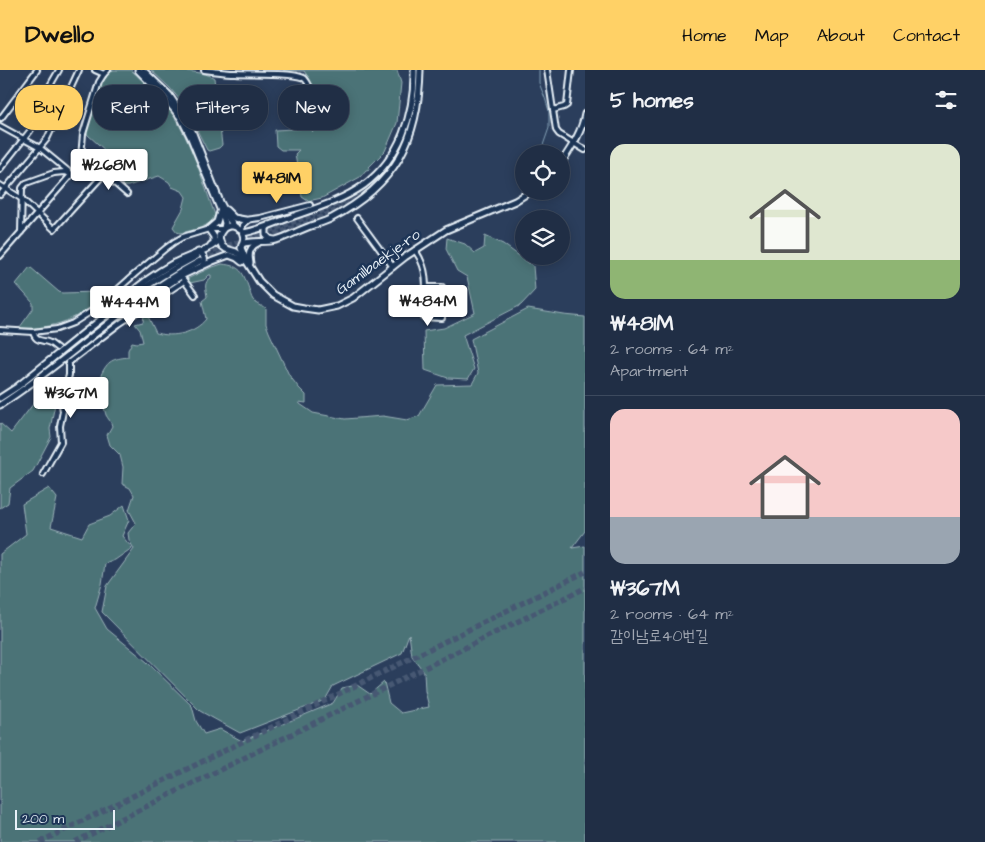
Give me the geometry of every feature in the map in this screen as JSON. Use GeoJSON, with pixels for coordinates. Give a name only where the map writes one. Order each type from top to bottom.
{"type":"FeatureCollection","features":[{"type":"Feature","properties":{"kind":"main road"},"geometry":{"type":"LineString","coordinates":[[138,70],[173,106],[189,133],[229,219],[242,232],[244,238],[242,248],[247,262]]}},
{"type":"Feature","properties":{"kind":"main road"},"geometry":{"type":"LineString","coordinates":[[144,70],[169,95],[185,116],[193,131],[224,222],[224,228],[219,239],[214,245],[206,249]]}},
{"type":"Feature","properties":{"kind":"main road"},"geometry":{"type":"LineString","coordinates":[[242,232],[329,203],[363,186],[395,151],[405,130],[409,117],[414,70]]}},
{"type":"Feature","properties":{"kind":"main road"},"geometry":{"type":"LineString","coordinates":[[213,261],[230,250],[237,249],[250,242],[275,240],[331,218],[370,194],[387,176],[402,155],[414,122],[419,95],[420,70]]}},
{"type":"Feature","properties":{"kind":"main road"},"geometry":{"type":"LineString","coordinates":[[570,149],[585,114]]}},
{"type":"Feature","properties":{"kind":"main road","name":"Gamilbaekje-ro"},"geometry":{"type":"LineString","coordinates":[[247,262],[259,281],[280,300],[293,306],[318,310],[337,306],[353,298],[415,250],[446,230],[517,200]]}},
{"type":"Feature","properties":{"kind":"main road"},"geometry":{"type":"LineString","coordinates":[[220,202],[234,218],[247,220]]}},
{"type":"Feature","properties":{"kind":"main road"},"geometry":{"type":"LineString","coordinates":[[208,231],[219,219],[220,210]]}},
{"type":"Feature","properties":{"kind":"main road"},"geometry":{"type":"LineString","coordinates":[[224,228],[235,226],[247,220]]}},
{"type":"Feature","properties":{"kind":"main road"},"geometry":{"type":"LineString","coordinates":[[270,224],[266,228],[266,235],[270,239],[275,240]]}},
{"type":"Feature","properties":{"kind":"main road"},"geometry":{"type":"LineString","coordinates":[[208,231],[215,232],[222,246],[236,252],[247,262]]}},
{"type":"Feature","properties":{"kind":"main road"},"geometry":{"type":"LineString","coordinates":[[118,315],[183,278],[206,249],[211,246],[214,240],[213,234],[208,231]]}},
{"type":"Feature","properties":{"kind":"main road"},"geometry":{"type":"LineString","coordinates":[[259,281],[249,260],[249,253],[254,245],[262,242]]}},
{"type":"Feature","properties":{"kind":"main road"},"geometry":{"type":"LineString","coordinates":[[0,398],[17,387],[114,309],[137,288],[175,263],[199,259],[213,261],[229,256],[237,258],[246,265],[253,276],[259,281]]}},
{"type":"Feature","properties":{"kind":"main road"},"geometry":{"type":"LineString","coordinates":[[0,406],[21,392],[118,315],[199,259]]}},
{"type":"Feature","properties":{"kind":"street"},"geometry":{"type":"LineString","coordinates":[[1,118],[37,70]]}},
{"type":"Feature","properties":{"kind":"street"},"geometry":{"type":"LineString","coordinates":[[50,85],[59,70]]}},
{"type":"Feature","properties":{"kind":"street"},"geometry":{"type":"LineString","coordinates":[[0,195],[47,139],[79,70]]}},
{"type":"Feature","properties":{"kind":"street"},"geometry":{"type":"LineString","coordinates":[[95,70],[104,74]]}},
{"type":"Feature","properties":{"kind":"street"},"geometry":{"type":"LineString","coordinates":[[0,256],[77,168],[81,157],[83,134],[100,82],[108,70]]}},
{"type":"Feature","properties":{"kind":"street"},"geometry":{"type":"LineString","coordinates":[[204,70],[302,77],[308,85]]}},
{"type":"Feature","properties":{"kind":"street"},"geometry":{"type":"LineString","coordinates":[[547,70],[556,130],[559,134],[585,150]]}},
{"type":"Feature","properties":{"kind":"street"},"geometry":{"type":"LineString","coordinates":[[553,110],[564,108],[568,105],[572,70]]}},
{"type":"Feature","properties":{"kind":"street"},"geometry":{"type":"LineString","coordinates":[[0,126],[40,148],[71,174]]}},
{"type":"Feature","properties":{"kind":"street"},"geometry":{"type":"LineString","coordinates":[[0,169],[31,130]]}},
{"type":"Feature","properties":{"kind":"street"},"geometry":{"type":"LineString","coordinates":[[81,154],[127,194]]}},
{"type":"Feature","properties":{"kind":"street"},"geometry":{"type":"LineString","coordinates":[[20,232],[22,188],[26,183],[54,173],[64,172],[71,174]]}},
{"type":"Feature","properties":{"kind":"street"},"geometry":{"type":"LineString","coordinates":[[0,185],[22,199],[54,229],[104,174]]}},
{"type":"Feature","properties":{"kind":"street"},"geometry":{"type":"LineString","coordinates":[[242,232],[243,225],[247,220],[310,206]]}},
{"type":"Feature","properties":{"kind":"street"},"geometry":{"type":"LineString","coordinates":[[357,218],[392,267]]}},
{"type":"Feature","properties":{"kind":"street"},"geometry":{"type":"LineString","coordinates":[[0,330],[33,332],[57,329],[79,320],[98,307],[166,248],[183,238],[224,228]]}},
{"type":"Feature","properties":{"kind":"street"},"geometry":{"type":"LineString","coordinates":[[415,250],[422,261],[424,272],[426,287],[424,317],[442,318],[442,287],[426,287]]}},
{"type":"Feature","properties":{"kind":"street"},"geometry":{"type":"LineString","coordinates":[[43,474],[60,442],[62,406],[70,375],[70,365],[68,363],[183,278],[195,295]]}},
{"type":"Feature","properties":{"kind":"street"},"geometry":{"type":"LineString","coordinates":[[33,332],[34,337],[56,348]]}},
{"type":"Feature","properties":{"kind":"green space"},"geometry":{"type":"Polygon","coordinates":[[[113,70],[131,70],[147,85],[101,85],[113,70]]]}},
{"type":"Feature","properties":{"kind":"green space"},"geometry":{"type":"Polygon","coordinates":[[[151,70],[202,73],[214,78],[215,85],[178,85],[178,98],[151,70]]]}},
{"type":"Feature","properties":{"kind":"green space"},"geometry":{"type":"Polygon","coordinates":[[[283,70],[397,70],[401,83],[397,123],[385,151],[369,167],[370,169],[366,170],[360,177],[322,198],[308,201],[302,197],[295,154],[299,150],[281,150],[276,146],[275,130],[312,130],[313,132],[313,130],[349,130],[349,85],[310,85],[309,78],[304,71],[283,70]]]}},
{"type":"Feature","properties":{"kind":"green space"},"geometry":{"type":"Polygon","coordinates":[[[168,108],[178,123],[178,130],[182,130],[185,135],[196,162],[215,215],[213,219],[200,228],[177,232],[173,227],[183,209],[186,197],[182,191],[172,187],[169,182],[159,176],[123,186],[122,182],[128,174],[127,170],[86,132],[93,111],[93,130],[168,130],[168,108]]]}},
{"type":"Feature","properties":{"kind":"green space"},"geometry":{"type":"Polygon","coordinates":[[[197,130],[220,130],[222,145],[219,148],[207,150],[197,130]]]}},
{"type":"Feature","properties":{"kind":"green space"},"geometry":{"type":"Polygon","coordinates":[[[485,236],[503,244],[515,253],[515,265],[533,266],[535,290],[521,305],[463,335],[474,369],[468,379],[448,378],[425,370],[424,331],[444,328],[475,313],[467,277],[457,271],[446,249],[447,238],[465,244],[475,253],[484,248],[485,236]]]}},
{"type":"Feature","properties":{"kind":"green space"},"geometry":{"type":"Polygon","coordinates":[[[222,264],[233,266],[240,271],[245,278],[253,300],[266,309],[266,324],[289,375],[306,395],[306,403],[299,402],[300,404],[313,413],[345,419],[383,416],[407,420],[419,416],[437,385],[472,384],[478,373],[471,339],[528,309],[585,317],[585,531],[572,548],[585,546],[585,842],[0,842],[0,554],[26,534],[22,504],[49,488],[57,498],[51,527],[82,537],[89,524],[110,516],[124,505],[129,520],[122,536],[132,548],[115,560],[105,564],[102,584],[95,608],[107,629],[147,662],[192,706],[196,721],[204,734],[220,729],[242,741],[333,703],[342,688],[357,685],[370,694],[384,682],[389,703],[401,713],[429,707],[425,691],[424,672],[412,656],[409,634],[402,653],[333,686],[325,700],[240,733],[200,711],[102,612],[107,586],[134,549],[129,540],[128,533],[136,523],[129,510],[134,495],[130,488],[122,484],[123,467],[120,455],[110,445],[107,435],[112,426],[106,415],[102,399],[103,383],[101,375],[106,366],[112,361],[128,357],[128,350],[132,342],[143,342],[140,330],[135,324],[143,322],[146,312],[156,333],[170,335],[184,333],[201,324],[206,319],[202,301],[207,297],[206,284],[211,275],[204,280],[190,283],[187,279],[222,264]]]}},
{"type":"Feature","properties":{"kind":"green space"},"geometry":{"type":"Polygon","coordinates":[[[30,267],[59,292],[98,292],[102,297],[75,317],[55,325],[21,328],[33,309],[33,303],[16,284],[30,267]]]}},
{"type":"Feature","properties":{"kind":"green space"},"geometry":{"type":"Polygon","coordinates":[[[37,399],[55,404],[50,429],[51,437],[33,471],[10,488],[8,503],[0,508],[0,423],[11,433],[37,399]]]}},
{"type":"Feature","properties":{"kind":"waterway"},"geometry":{"type":"LineString","coordinates":[[539,70],[539,83],[549,111],[549,128],[543,145]]}},
{"type":"Feature","properties":{"kind":"tunnel"},"geometry":{"type":"LineString","coordinates":[[254,241],[318,219],[348,204],[375,185]]}},
{"type":"Feature","properties":{"kind":"tunnel"},"geometry":{"type":"LineString","coordinates":[[199,255],[309,216],[334,206],[358,192]]}},
{"type":"Feature","properties":{"kind":"tunnel"},"geometry":{"type":"LineString","coordinates":[[203,260],[244,245]]}},
{"type":"Feature","properties":{"kind":"tunnel"},"geometry":{"type":"LineString","coordinates":[[40,842],[585,572]]}},
{"type":"Feature","properties":{"kind":"tunnel"},"geometry":{"type":"LineString","coordinates":[[75,842],[585,588]]}}]}
